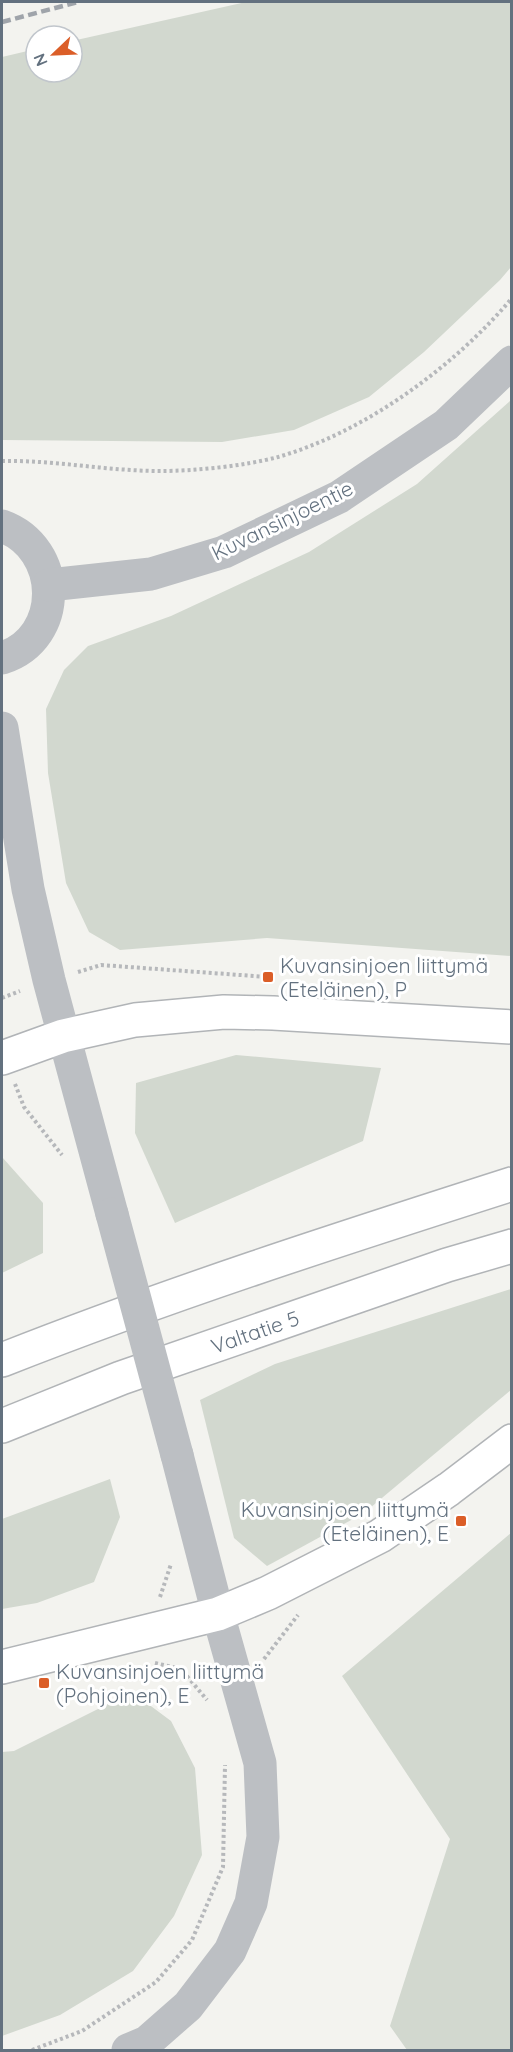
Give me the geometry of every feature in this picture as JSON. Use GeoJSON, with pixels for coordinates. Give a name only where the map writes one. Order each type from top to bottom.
{"type":"FeatureCollection","features":[{"type":"Feature","properties":{"kind":"highway"},"geometry":{"type":"LineString","coordinates":[[3,1057],[63,1036],[135,1020],[225,1012],[512,1027]]}},
{"type":"Feature","properties":{"kind":"highway"},"geometry":{"type":"LineString","coordinates":[[2,1360],[101,1321],[313,1248],[512,1184]]}},
{"type":"Feature","properties":{"kind":"highway","name":"Valtatie 5"},"geometry":{"type":"LineString","coordinates":[[2,1426],[121,1378],[447,1265],[512,1246]]}},
{"type":"Feature","properties":{"kind":"highway"},"geometry":{"type":"LineString","coordinates":[[2,1667],[218,1614],[287,1584],[380,1536],[449,1489],[512,1441]]}},
{"type":"Feature","properties":{"kind":"street","name":"Kuvansinjoentie"},"geometry":{"type":"LineString","coordinates":[[49,585],[151,574],[224,552],[308,512],[339,496],[446,425],[512,362]]}},
{"type":"Feature","properties":{"kind":"street"},"geometry":{"type":"LineString","coordinates":[[2,526],[13,530],[30,544],[43,563],[49,585],[48,606],[41,626],[28,643],[11,656],[2,658]]}},
{"type":"Feature","properties":{"kind":"street"},"geometry":{"type":"LineString","coordinates":[[2,728],[28,889],[49,980],[260,1763],[263,1837],[251,1903],[230,1951],[188,2006],[147,2042],[128,2050]]}},
{"type":"Feature","properties":{"kind":"path"},"geometry":{"type":"LineString","coordinates":[[2,461],[159,471],[207,469],[277,457],[334,435],[389,406],[443,365],[496,317],[512,298]]}},
{"type":"Feature","properties":{"kind":"path"},"geometry":{"type":"LineString","coordinates":[[2,998],[49,980],[101,965],[268,976]]}},
{"type":"Feature","properties":{"kind":"path"},"geometry":{"type":"LineString","coordinates":[[3,1057],[24,1107],[64,1157]]}},
{"type":"Feature","properties":{"kind":"path"},"geometry":{"type":"LineString","coordinates":[[173,1557],[160,1598],[167,1628],[181,1669],[207,1700],[210,1710]]}},
{"type":"Feature","properties":{"kind":"path"},"geometry":{"type":"LineString","coordinates":[[196,1686],[262,1662],[300,1612]]}},
{"type":"Feature","properties":{"kind":"path"},"geometry":{"type":"LineString","coordinates":[[152,1662],[181,1669]]}},
{"type":"Feature","properties":{"kind":"path"},"geometry":{"type":"LineString","coordinates":[[32,2050],[82,2031],[156,1982],[192,1940],[223,1867],[225,1761]]}},
{"type":"Feature","properties":{"kind":"shaded area"},"geometry":{"type":"Polygon","coordinates":[[[246,2],[511,2],[511,267],[424,352],[369,397],[294,430],[222,442],[2,440],[2,57],[24,52],[24,84],[84,84],[84,38],[246,2]]]}},
{"type":"Feature","properties":{"kind":"shaded area"},"geometry":{"type":"Polygon","coordinates":[[[511,400],[511,956],[267,938],[120,950],[89,932],[66,883],[48,773],[46,709],[64,670],[88,646],[171,616],[309,552],[417,484],[511,400]]]}},
{"type":"Feature","properties":{"kind":"shaded area"},"geometry":{"type":"Polygon","coordinates":[[[236,1055],[381,1068],[363,1141],[175,1223],[135,1133],[136,1083],[236,1055]]]}},
{"type":"Feature","properties":{"kind":"shaded area"},"geometry":{"type":"Polygon","coordinates":[[[2,1157],[43,1203],[43,1253],[2,1273],[2,1157]]]}},
{"type":"Feature","properties":{"kind":"shaded area"},"geometry":{"type":"Polygon","coordinates":[[[511,1289],[511,1390],[364,1513],[267,1566],[234,1538],[200,1400],[275,1364],[511,1289]]]}},
{"type":"Feature","properties":{"kind":"shaded area"},"geometry":{"type":"Polygon","coordinates":[[[110,1479],[120,1517],[94,1582],[37,1603],[2,1609],[2,1519],[110,1479]]]}},
{"type":"Feature","properties":{"kind":"shaded area"},"geometry":{"type":"Polygon","coordinates":[[[511,1533],[511,2050],[407,2050],[390,2026],[450,1839],[342,1676],[511,1533]]]}},
{"type":"Feature","properties":{"kind":"shaded area"},"geometry":{"type":"Polygon","coordinates":[[[132,1692],[171,1721],[195,1768],[202,1855],[174,1916],[133,1971],[60,2015],[2,2036],[2,1752],[14,1751],[132,1692]]]}},
{"type":"Feature","properties":{"kind":"railway"},"geometry":{"type":"LineString","coordinates":[[2,22],[78,2]]}},
{"type":"Feature","properties":{"kind":"place","name":"Kuvansinjoen liittymä (Eteläinen), P"},"geometry":{"type":"Point","coordinates":[268,977]}},
{"type":"Feature","properties":{"kind":"place","name":"Kuvansinjoen liittymä (Eteläinen), E"},"geometry":{"type":"Point","coordinates":[461,1521]}},
{"type":"Feature","properties":{"kind":"place","name":"Kuvansinjoen liittymä (Pohjoinen), E"},"geometry":{"type":"Point","coordinates":[44,1683]}}]}
